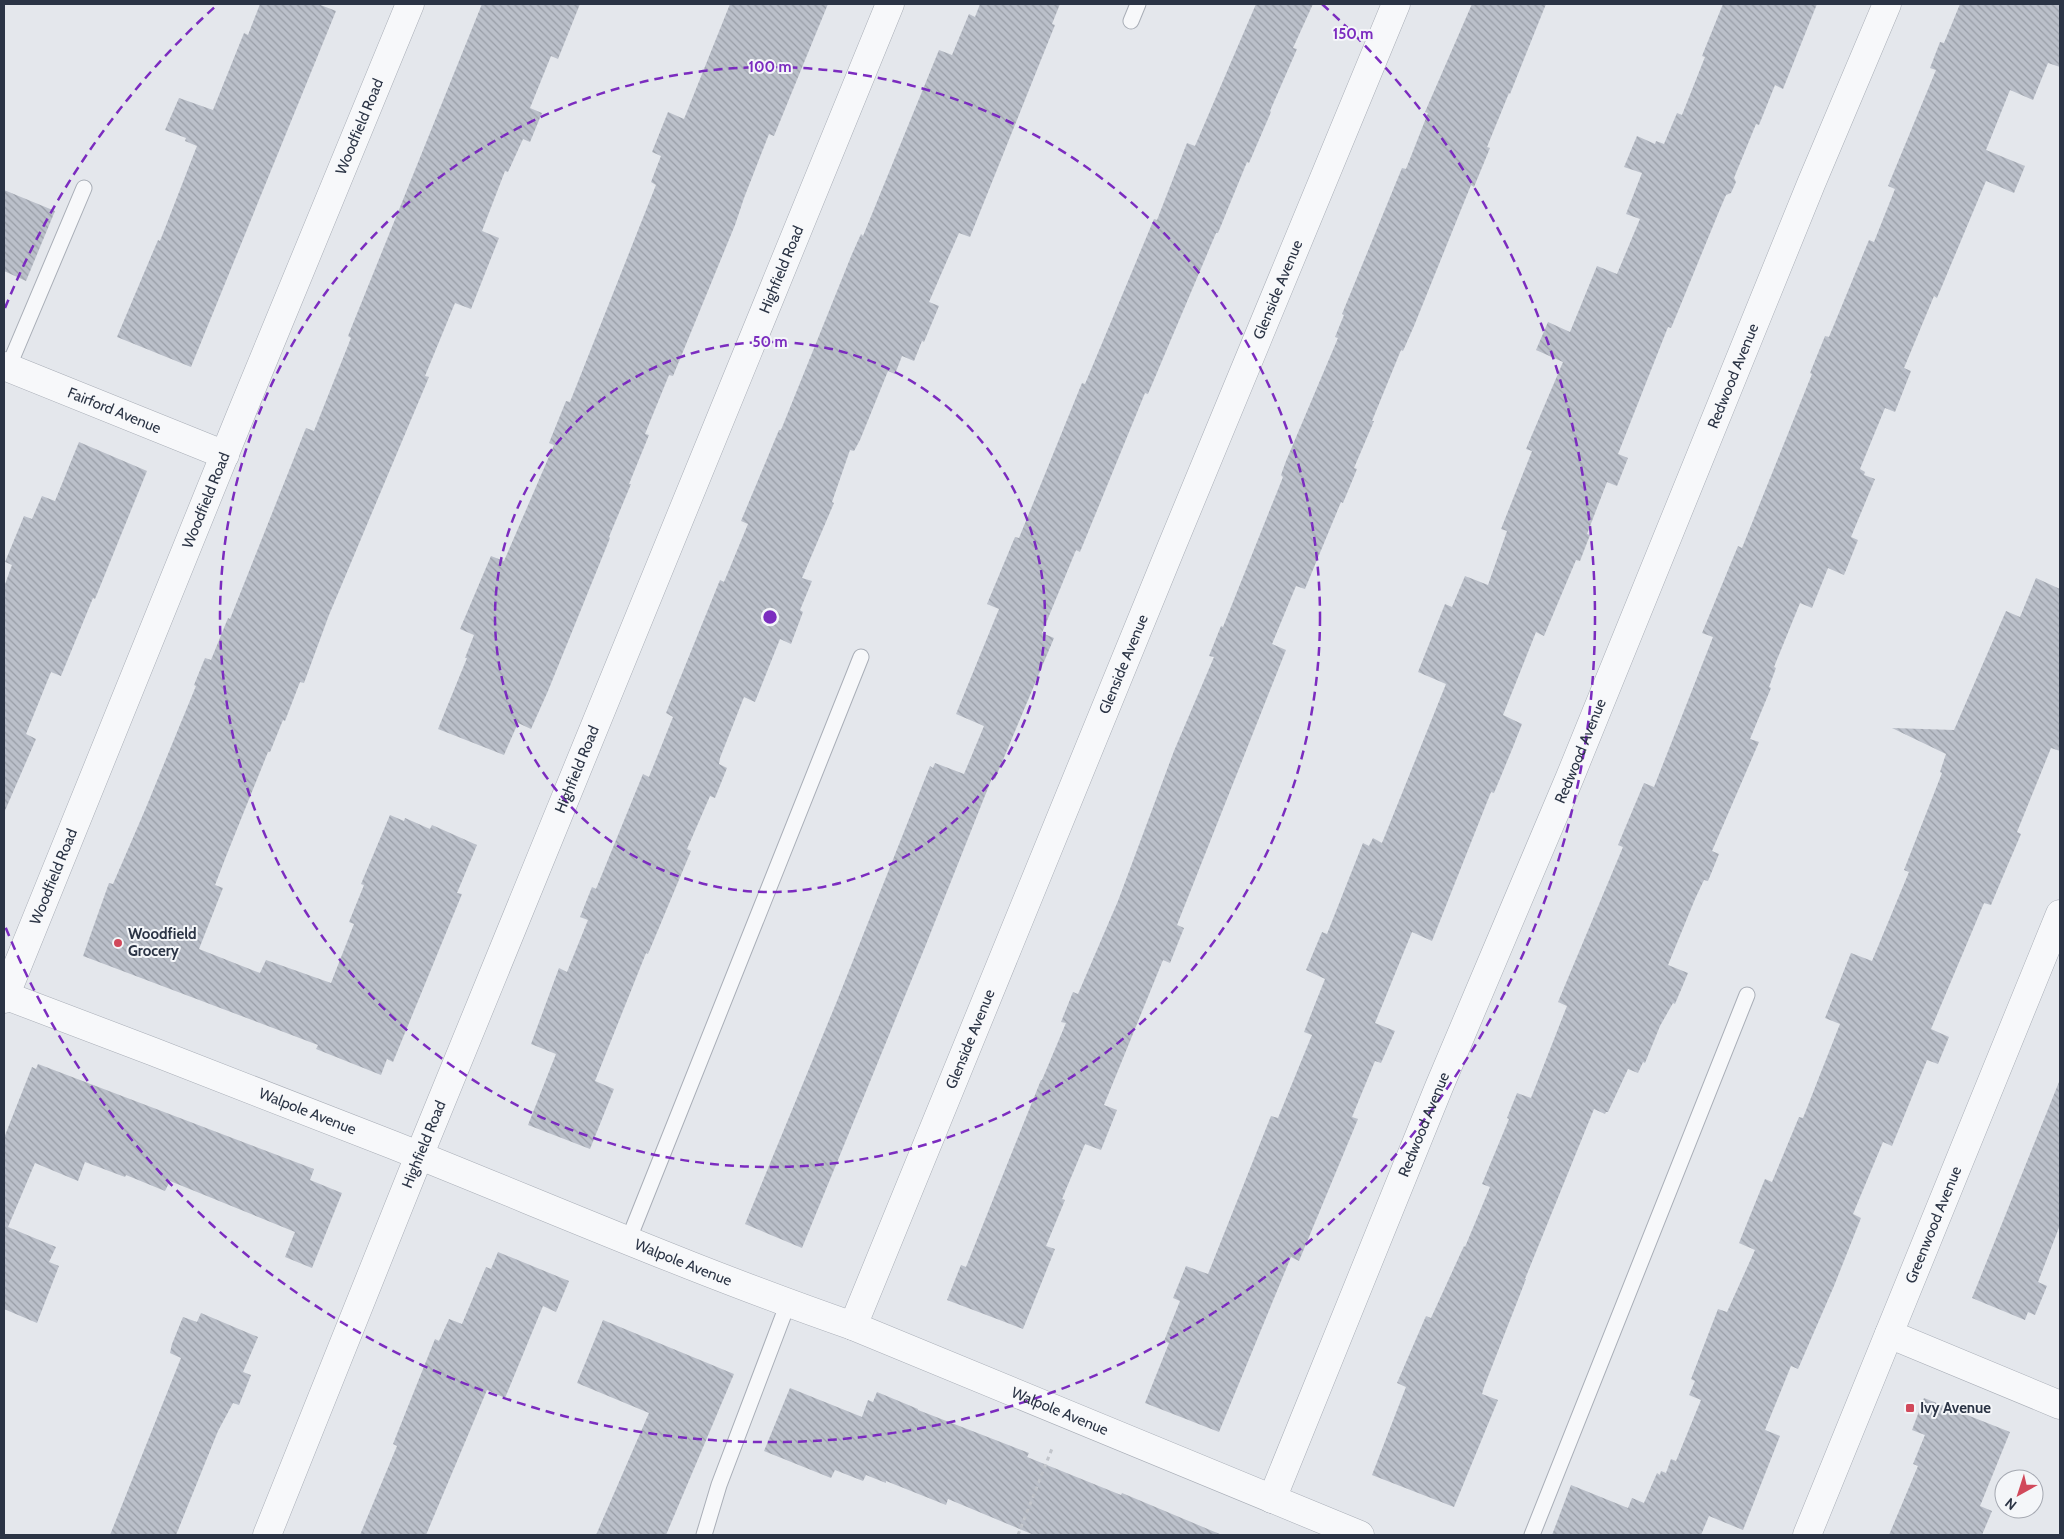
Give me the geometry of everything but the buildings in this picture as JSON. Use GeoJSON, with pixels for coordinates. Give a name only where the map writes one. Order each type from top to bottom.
{"type":"FeatureCollection","features":[{"type":"Feature","properties":{"kind":"street","name":"Woodfield Road"},"geometry":{"type":"LineString","coordinates":[[4,997],[410,4]]}},
{"type":"Feature","properties":{"kind":"street","name":"Highfield Road"},"geometry":{"type":"LineString","coordinates":[[267,1535],[419,1156],[890,4]]}},
{"type":"Feature","properties":{"kind":"street","name":"Glenside Avenue"},"geometry":{"type":"LineString","coordinates":[[853,1326],[1174,538],[1396,4]]}},
{"type":"Feature","properties":{"kind":"street","name":"Redwood Avenue"},"geometry":{"type":"LineString","coordinates":[[1272,1499],[1439,1087],[1570,777],[1804,202],[1887,4]]}},
{"type":"Feature","properties":{"kind":"street","name":"Fairford Avenue"},"geometry":{"type":"LineString","coordinates":[[6,367],[225,454]]}},
{"type":"Feature","properties":{"kind":"street","name":"Greenwood Avenue"},"geometry":{"type":"LineString","coordinates":[[1807,1535],[2060,914]]}},
{"type":"Feature","properties":{"kind":"street","name":"Walpole Avenue"},"geometry":{"type":"LineString","coordinates":[[4,997],[419,1156],[628,1242],[853,1326],[1360,1535]]}},
{"type":"Feature","properties":{"kind":"street"},"geometry":{"type":"LineString","coordinates":[[1889,1334],[2060,1405]]}},
{"type":"Feature","properties":{"kind":"lane"},"geometry":{"type":"LineString","coordinates":[[1131,21],[1138,4]]}},
{"type":"Feature","properties":{"kind":"lane"},"geometry":{"type":"LineString","coordinates":[[6,367],[84,188]]}},
{"type":"Feature","properties":{"kind":"lane"},"geometry":{"type":"LineString","coordinates":[[628,1242],[861,657]]}},
{"type":"Feature","properties":{"kind":"lane"},"geometry":{"type":"LineString","coordinates":[[1532,1535],[1747,995]]}},
{"type":"Feature","properties":{"kind":"lane"},"geometry":{"type":"LineString","coordinates":[[704,1535],[719,1485],[788,1303]]}},
{"type":"Feature","properties":{"kind":"path"},"geometry":{"type":"LineString","coordinates":[[1018,1535],[1053,1446]]}},
{"type":"Feature","properties":{"kind":"place","name":"Woodfield Grocery"},"geometry":{"type":"Point","coordinates":[118,943]}},
{"type":"Feature","properties":{"kind":"place","name":"Ivy Avenue"},"geometry":{"type":"Point","coordinates":[1910,1408]}}]}
